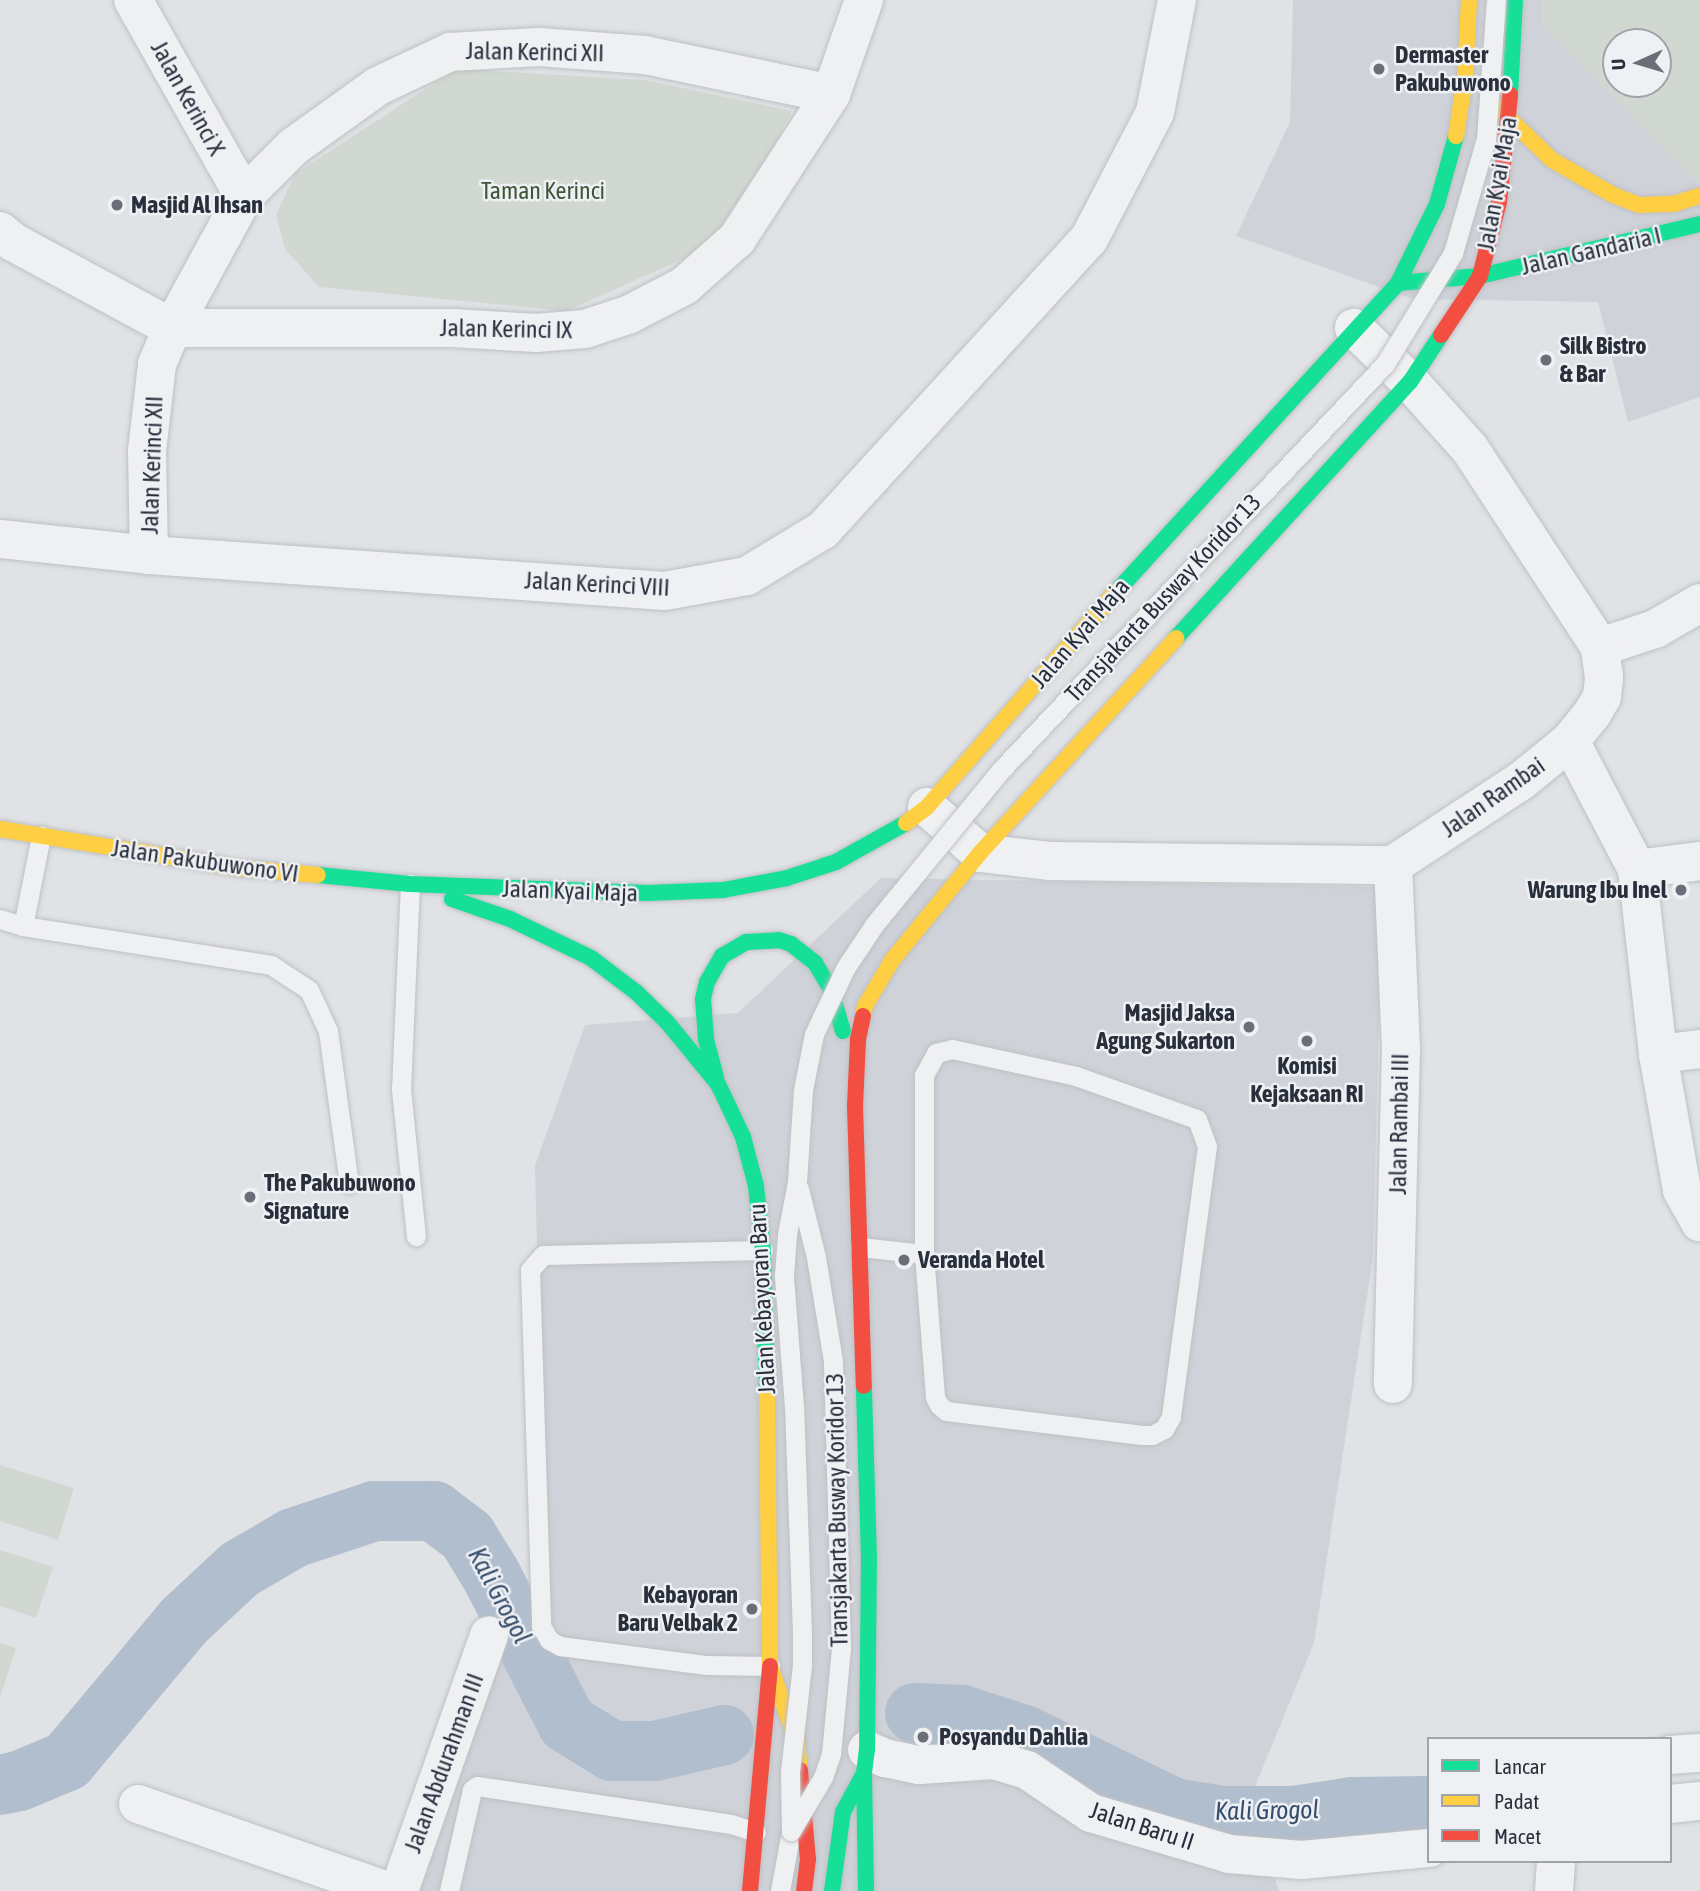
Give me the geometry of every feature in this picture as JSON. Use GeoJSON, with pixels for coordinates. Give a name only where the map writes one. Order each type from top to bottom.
{"type":"FeatureCollection","features":[{"type":"Feature","properties":{"kind":"main road","name":"Jalan Kyai Maja"},"geometry":{"type":"LineString","coordinates":[[410,884],[647,893],[760,884],[817,869],[858,852],[893,833],[927,807],[1210,486],[1398,283],[1437,204],[1454,149],[1465,77],[1469,0]]}},
{"type":"Feature","properties":{"kind":"main road","name":"Jalan Kyai Maja"},"geometry":{"type":"LineString","coordinates":[[855,1106],[861,1021],[874,988],[893,959],[980,853],[1410,382],[1480,276],[1499,202],[1510,118],[1515,0]]}},
{"type":"Feature","properties":{"kind":"main road","name":"Jalan Gandaria I"},"geometry":{"type":"LineString","coordinates":[[1465,77],[1552,160],[1613,195],[1639,205],[1673,204],[1700,196]]}},
{"type":"Feature","properties":{"kind":"main road","name":"Jalan Gandaria I"},"geometry":{"type":"LineString","coordinates":[[1398,283],[1480,276],[1625,244],[1700,224]]}},
{"type":"Feature","properties":{"kind":"main road","name":"Jalan Pakubuwono VI"},"geometry":{"type":"LineString","coordinates":[[0,829],[238,868],[410,884]]}},
{"type":"Feature","properties":{"kind":"main road","name":"Jalan Kebayoran Baru"},"geometry":{"type":"LineString","coordinates":[[410,884],[510,919],[591,958],[653,1007],[718,1084],[735,1118],[751,1162],[763,1250],[771,1502],[770,1666],[797,1742],[808,1859],[804,1891]]}},
{"type":"Feature","properties":{"kind":"main road"},"geometry":{"type":"LineString","coordinates":[[718,1084],[706,1039],[703,999],[707,982],[722,956],[732,947],[756,939],[779,940],[791,944],[815,962],[830,988],[842,1024],[855,1106],[869,1559],[865,1761],[866,1891]]}},
{"type":"Feature","properties":{"kind":"main road"},"geometry":{"type":"LineString","coordinates":[[750,1891],[770,1666]]}},
{"type":"Feature","properties":{"kind":"main road"},"geometry":{"type":"LineString","coordinates":[[832,1891],[843,1812],[865,1761]]}},
{"type":"Feature","properties":{"kind":"street","name":"Jalan Kerinci X"},"geometry":{"type":"LineString","coordinates":[[133,0],[244,196]]}},
{"type":"Feature","properties":{"kind":"street","name":"Jalan Kerinci IX"},"geometry":{"type":"LineString","coordinates":[[0,231],[13,242],[172,328],[453,328],[536,333],[585,329],[630,314],[684,286],[737,239],[831,94],[864,0]]}},
{"type":"Feature","properties":{"kind":"street","name":"Jalan Kerinci VIII"},"geometry":{"type":"LineString","coordinates":[[0,539],[149,555],[665,591],[747,576],[823,530],[1089,239],[1155,112],[1177,0]]}},
{"type":"Feature","properties":{"kind":"street","name":"Jalan Kerinci XII"},"geometry":{"type":"LineString","coordinates":[[149,555],[147,451],[157,363],[172,328],[244,196],[293,147],[378,86],[450,52],[539,47],[645,55],[831,94]]}},
{"type":"Feature","properties":{"kind":"street","name":"Jalan Rambai"},"geometry":{"type":"LineString","coordinates":[[1354,328],[1410,382],[1470,449],[1600,648],[1604,677],[1602,697],[1570,741],[1521,781],[1392,865]]}},
{"type":"Feature","properties":{"kind":"street"},"geometry":{"type":"LineString","coordinates":[[1600,648],[1656,629],[1700,603]]}},
{"type":"Feature","properties":{"kind":"street"},"geometry":{"type":"LineString","coordinates":[[1570,741],[1637,869],[1658,1054],[1682,1190],[1700,1222]]}},
{"type":"Feature","properties":{"kind":"street"},"geometry":{"type":"LineString","coordinates":[[927,807],[980,853],[1049,861],[1392,865]]}},
{"type":"Feature","properties":{"kind":"street"},"geometry":{"type":"LineString","coordinates":[[1637,869],[1700,861]]}},
{"type":"Feature","properties":{"kind":"street","name":"Jalan Rambai III"},"geometry":{"type":"LineString","coordinates":[[1392,865],[1401,1048],[1393,1384]]}},
{"type":"Feature","properties":{"kind":"street"},"geometry":{"type":"LineString","coordinates":[[1658,1054],[1700,1049]]}},
{"type":"Feature","properties":{"kind":"street","name":"Jalan Abdurahman III"},"geometry":{"type":"LineString","coordinates":[[398,1891],[489,1635]]}},
{"type":"Feature","properties":{"kind":"street"},"geometry":{"type":"LineString","coordinates":[[1672,1755],[1700,1753]]}},
{"type":"Feature","properties":{"kind":"street","name":"Jalan Baru II"},"geometry":{"type":"LineString","coordinates":[[865,1761],[885,1758],[919,1765],[994,1760],[1027,1770],[1091,1813],[1229,1854],[1302,1860],[1427,1848]]}},
{"type":"Feature","properties":{"kind":"street"},"geometry":{"type":"LineString","coordinates":[[1672,1804],[1700,1801]]}},
{"type":"Feature","properties":{"kind":"street"},"geometry":{"type":"LineString","coordinates":[[138,1804],[388,1891]]}},
{"type":"Feature","properties":{"kind":"street"},"geometry":{"type":"LineString","coordinates":[[1554,1891],[1556,1863]]}},
{"type":"Feature","properties":{"kind":"lane","name":"Transjakarta Busway Koridor 13"},"geometry":{"type":"LineString","coordinates":[[780,1891],[791,1831],[790,1772],[802,1665],[794,1407],[784,1276],[787,1234],[797,1182],[803,1090],[814,1034],[846,967],[874,925],[1000,771],[1384,364],[1453,253],[1486,139],[1496,0]]}},
{"type":"Feature","properties":{"kind":"lane"},"geometry":{"type":"LineString","coordinates":[[23,926],[41,836]]}},
{"type":"Feature","properties":{"kind":"lane"},"geometry":{"type":"LineString","coordinates":[[410,884],[401,1088],[416,1236]]}},
{"type":"Feature","properties":{"kind":"lane"},"geometry":{"type":"LineString","coordinates":[[0,919],[23,926],[271,965],[309,990],[328,1031],[349,1184]]}},
{"type":"Feature","properties":{"kind":"lane"},"geometry":{"type":"LineString","coordinates":[[952,1049],[1076,1076],[1191,1115],[1203,1131],[1207,1146],[1171,1417],[1164,1429],[1152,1435],[946,1411],[935,1397],[924,1254],[924,1075],[936,1053],[952,1049]]}},
{"type":"Feature","properties":{"kind":"lane","name":"Transjakarta Busway Koridor 13"},"geometry":{"type":"LineString","coordinates":[[791,1831],[823,1777],[831,1754],[841,1649],[833,1361],[816,1257],[797,1182]]}},
{"type":"Feature","properties":{"kind":"lane"},"geometry":{"type":"LineString","coordinates":[[860,1247],[924,1254]]}},
{"type":"Feature","properties":{"kind":"lane"},"geometry":{"type":"LineString","coordinates":[[763,1250],[543,1255],[530,1270],[541,1626],[549,1640],[560,1646],[707,1665],[770,1666]]}},
{"type":"Feature","properties":{"kind":"lane"},"geometry":{"type":"LineString","coordinates":[[449,1891],[472,1790],[477,1786],[731,1824],[755,1832]]}},
{"type":"Feature","properties":{"kind":"shaded area"},"geometry":{"type":"Polygon","coordinates":[[[1293,0],[1700,0],[1700,397],[1628,422],[1598,302],[1413,299],[1236,236],[1290,122],[1293,0]]]}},
{"type":"Feature","properties":{"kind":"shaded area"},"geometry":{"type":"Polygon","coordinates":[[[881,878],[1382,887],[1373,1257],[1314,1643],[1249,1801],[1279,1891],[396,1891],[468,1650],[547,1646],[535,1166],[585,1025],[738,1013],[881,878]]]}},
{"type":"Feature","properties":{"kind":"green space"},"geometry":{"type":"Polygon","coordinates":[[[1542,0],[1700,0],[1700,185],[1614,98],[1672,98],[1672,28],[1602,28],[1602,86],[1541,25],[1542,0]]]}},
{"type":"Feature","properties":{"kind":"green space","name":"Taman Kerinci"},"geometry":{"type":"Polygon","coordinates":[[[456,69],[645,80],[792,111],[725,240],[567,311],[319,287],[285,249],[276,215],[295,174],[456,69]]]}},
{"type":"Feature","properties":{"kind":"green space"},"geometry":{"type":"Polygon","coordinates":[[[0,1465],[74,1488],[58,1540],[0,1521],[0,1465]]]}},
{"type":"Feature","properties":{"kind":"green space"},"geometry":{"type":"Polygon","coordinates":[[[0,1550],[53,1567],[36,1618],[0,1606],[0,1550]]]}},
{"type":"Feature","properties":{"kind":"green space"},"geometry":{"type":"Polygon","coordinates":[[[0,1643],[16,1648],[0,1698],[0,1643]]]}},
{"type":"Feature","properties":{"kind":"waterway","name":"Kali Grogol"},"geometry":{"type":"LineString","coordinates":[[0,1785],[19,1781],[67,1761],[184,1621],[240,1569],[293,1538],[374,1511],[434,1511],[467,1536],[491,1575],[567,1723],[612,1751],[655,1751],[724,1735]]}},
{"type":"Feature","properties":{"kind":"waterway","name":"Kali Grogol"},"geometry":{"type":"LineString","coordinates":[[915,1713],[962,1715],[1024,1735],[1174,1808],[1223,1816],[1294,1816],[1353,1807],[1427,1806]]}},
{"type":"Feature","properties":{"kind":"traffic: fast"},"geometry":{"type":"LineString","coordinates":[[1510,95],[1515,0]]}},
{"type":"Feature","properties":{"kind":"traffic: fast"},"geometry":{"type":"LineString","coordinates":[[1117,591],[1398,283],[1437,204],[1456,136]]}},
{"type":"Feature","properties":{"kind":"traffic: fast"},"geometry":{"type":"LineString","coordinates":[[1398,283],[1480,276],[1700,224]]}},
{"type":"Feature","properties":{"kind":"traffic: fast"},"geometry":{"type":"LineString","coordinates":[[1176,638],[1410,382],[1441,335]]}},
{"type":"Feature","properties":{"kind":"traffic: fast"},"geometry":{"type":"LineString","coordinates":[[318,875],[410,884],[647,893],[723,890],[787,878],[836,862],[906,823]]}},
{"type":"Feature","properties":{"kind":"traffic: fast"},"geometry":{"type":"LineString","coordinates":[[452,899],[510,919],[591,958],[636,992],[667,1022],[718,1084],[743,1137],[756,1186],[763,1250],[767,1391]]}},
{"type":"Feature","properties":{"kind":"traffic: fast"},"geometry":{"type":"LineString","coordinates":[[716,1077],[706,1039],[703,999],[707,982],[722,956],[746,942],[779,940],[791,944],[815,963],[830,988],[843,1031]]}},
{"type":"Feature","properties":{"kind":"traffic: fast"},"geometry":{"type":"LineString","coordinates":[[832,1891],[843,1812],[864,1773],[867,1750],[869,1559],[864,1386]]}},
{"type":"Feature","properties":{"kind":"traffic: fast"},"geometry":{"type":"LineString","coordinates":[[864,1773],[866,1891]]}},
{"type":"Feature","properties":{"kind":"traffic: slow"},"geometry":{"type":"LineString","coordinates":[[1456,136],[1465,77],[1469,0]]}},
{"type":"Feature","properties":{"kind":"traffic: slow"},"geometry":{"type":"LineString","coordinates":[[1490,100],[1552,160],[1613,195],[1639,205],[1673,204],[1700,196]]}},
{"type":"Feature","properties":{"kind":"traffic: slow"},"geometry":{"type":"LineString","coordinates":[[906,823],[927,807],[1117,591]]}},
{"type":"Feature","properties":{"kind":"traffic: slow"},"geometry":{"type":"LineString","coordinates":[[863,1016],[865,1006],[893,959],[980,853],[1176,638]]}},
{"type":"Feature","properties":{"kind":"traffic: slow"},"geometry":{"type":"LineString","coordinates":[[0,829],[238,868],[318,875]]}},
{"type":"Feature","properties":{"kind":"traffic: slow"},"geometry":{"type":"LineString","coordinates":[[767,1391],[770,1666],[797,1742],[800,1770]]}},
{"type":"Feature","properties":{"kind":"traffic: jam"},"geometry":{"type":"LineString","coordinates":[[1441,335],[1480,276],[1499,202],[1510,95]]}},
{"type":"Feature","properties":{"kind":"traffic: jam"},"geometry":{"type":"LineString","coordinates":[[863,1016],[858,1040],[855,1106],[864,1386]]}},
{"type":"Feature","properties":{"kind":"traffic: jam"},"geometry":{"type":"LineString","coordinates":[[750,1891],[770,1666]]}},
{"type":"Feature","properties":{"kind":"traffic: jam"},"geometry":{"type":"LineString","coordinates":[[800,1770],[808,1859],[804,1891]]}},
{"type":"Feature","properties":{"kind":"place","name":"Dermaster Pakubuwono"},"geometry":{"type":"Point","coordinates":[1379,69]}},
{"type":"Feature","properties":{"kind":"place","name":"Masjid Al Ihsan"},"geometry":{"type":"Point","coordinates":[117,205]}},
{"type":"Feature","properties":{"kind":"place","name":"Silk Bistro & Bar"},"geometry":{"type":"Point","coordinates":[1546,360]}},
{"type":"Feature","properties":{"kind":"place","name":"Warung Ibu Inel"},"geometry":{"type":"Point","coordinates":[1681,890]}},
{"type":"Feature","properties":{"kind":"place","name":"Masjid Jaksa Agung Sukarton"},"geometry":{"type":"Point","coordinates":[1249,1027]}},
{"type":"Feature","properties":{"kind":"place","name":"Komisi Kejaksaan RI"},"geometry":{"type":"Point","coordinates":[1307,1041]}},
{"type":"Feature","properties":{"kind":"place","name":"The Pakubuwono Signature"},"geometry":{"type":"Point","coordinates":[250,1197]}},
{"type":"Feature","properties":{"kind":"place","name":"Veranda Hotel"},"geometry":{"type":"Point","coordinates":[904,1260]}},
{"type":"Feature","properties":{"kind":"place","name":"Kebayoran Baru Velbak 2"},"geometry":{"type":"Point","coordinates":[752,1609]}},
{"type":"Feature","properties":{"kind":"place","name":"Posyandu Dahlia"},"geometry":{"type":"Point","coordinates":[923,1737]}}]}
